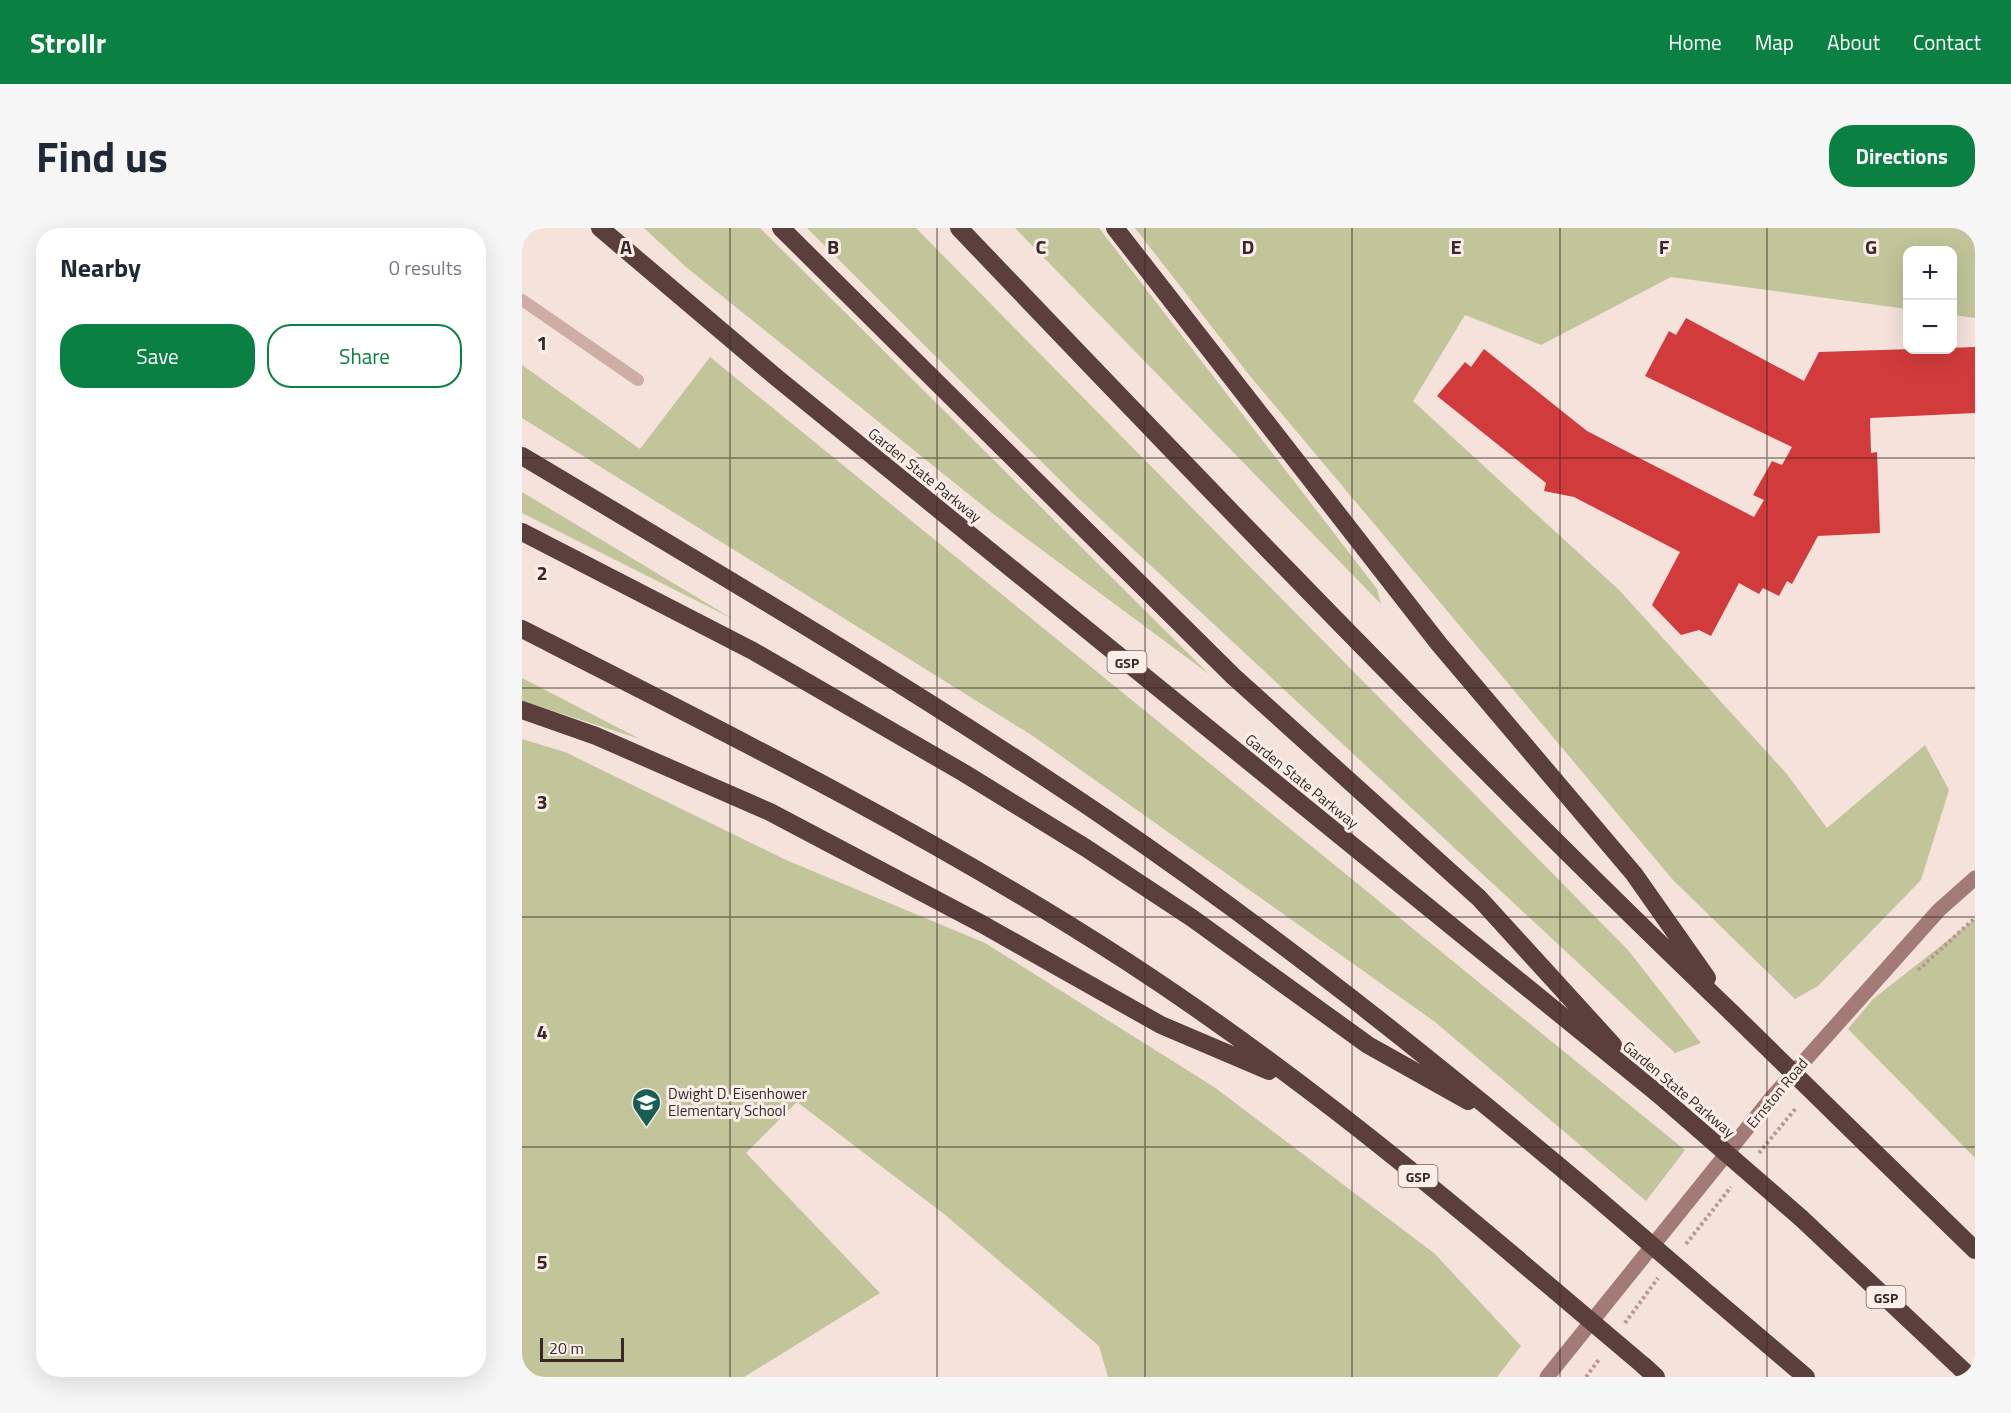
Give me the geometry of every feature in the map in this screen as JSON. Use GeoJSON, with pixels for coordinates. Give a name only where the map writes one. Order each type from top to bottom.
{"type":"FeatureCollection","features":[{"type":"Feature","properties":{"kind":"highway","name":"Garden State Parkway"},"geometry":{"type":"LineString","coordinates":[[600,228],[795,393],[1657,1092],[1801,1218],[1970,1377]]}},
{"type":"Feature","properties":{"kind":"highway"},"geometry":{"type":"LineString","coordinates":[[781,228],[1233,676],[1479,898],[1657,1092]]}},
{"type":"Feature","properties":{"kind":"highway"},"geometry":{"type":"LineString","coordinates":[[959,228],[1490,778],[1975,1250]]}},
{"type":"Feature","properties":{"kind":"highway"},"geometry":{"type":"LineString","coordinates":[[1115,228],[1439,644],[1634,874],[1732,1014]]}},
{"type":"Feature","properties":{"kind":"highway"},"geometry":{"type":"LineString","coordinates":[[522,456],[845,649],[1104,818],[1351,996],[1508,1123],[1806,1377]]}},
{"type":"Feature","properties":{"kind":"highway"},"geometry":{"type":"LineString","coordinates":[[522,532],[734,641],[964,773],[1086,848],[1192,918],[1368,1045],[1508,1123]]}},
{"type":"Feature","properties":{"kind":"highway","name":"GSP"},"geometry":{"type":"LineString","coordinates":[[522,629],[813,779],[1002,885],[1128,963],[1375,1141],[1650,1372]]}},
{"type":"Feature","properties":{"kind":"highway"},"geometry":{"type":"LineString","coordinates":[[522,710],[616,744],[770,812],[982,924],[1161,1025],[1298,1084]]}},
{"type":"Feature","properties":{"kind":"street","name":"Ernston Road"},"geometry":{"type":"LineString","coordinates":[[1547,1377],[1773,1096],[1939,910],[1975,878]]}},
{"type":"Feature","properties":{"kind":"lane"},"geometry":{"type":"LineString","coordinates":[[522,300],[638,380]]}},
{"type":"Feature","properties":{"kind":"path"},"geometry":{"type":"LineString","coordinates":[[1915,972],[1975,918]]}},
{"type":"Feature","properties":{"kind":"path"},"geometry":{"type":"LineString","coordinates":[[1752,1161],[1797,1106]]}},
{"type":"Feature","properties":{"kind":"path"},"geometry":{"type":"LineString","coordinates":[[1679,1253],[1738,1179]]}},
{"type":"Feature","properties":{"kind":"path"},"geometry":{"type":"LineString","coordinates":[[1623,1325],[1664,1271]]}},
{"type":"Feature","properties":{"kind":"path"},"geometry":{"type":"LineString","coordinates":[[1586,1377],[1605,1351]]}},
{"type":"Feature","properties":{"kind":"green space"},"geometry":{"type":"Polygon","coordinates":[[[644,228],[760,228],[1209,674],[992,513],[686,267],[644,228]]]}},
{"type":"Feature","properties":{"kind":"green space"},"geometry":{"type":"Polygon","coordinates":[[[807,228],[916,228],[1628,950],[1701,1043],[1675,1053],[1077,497],[807,228]]]}},
{"type":"Feature","properties":{"kind":"green space"},"geometry":{"type":"Polygon","coordinates":[[[1015,228],[1099,228],[1377,589],[1381,604],[1015,228]]]}},
{"type":"Feature","properties":{"kind":"green space"},"geometry":{"type":"Polygon","coordinates":[[[1135,228],[1975,228],[1975,318],[1957,316],[1957,246],[1903,246],[1903,308],[1671,277],[1541,345],[1465,315],[1413,401],[1619,590],[1786,773],[1827,828],[1925,745],[1949,790],[1921,880],[1818,986],[1795,999],[1673,880],[1250,376],[1135,228]]]}},
{"type":"Feature","properties":{"kind":"green space"},"geometry":{"type":"Polygon","coordinates":[[[710,357],[1685,1150],[1646,1201],[1435,1022],[1033,736],[522,418],[522,365],[640,449],[710,357]]]}},
{"type":"Feature","properties":{"kind":"green space"},"geometry":{"type":"Polygon","coordinates":[[[522,492],[733,619],[522,513],[522,492]]]}},
{"type":"Feature","properties":{"kind":"green space"},"geometry":{"type":"Polygon","coordinates":[[[522,678],[640,739],[522,701],[522,678]]]}},
{"type":"Feature","properties":{"kind":"green space"},"geometry":{"type":"Polygon","coordinates":[[[522,739],[565,752],[786,860],[985,943],[1214,1087],[1434,1253],[1521,1346],[1497,1377],[1108,1377],[1099,1346],[944,1214],[797,1102],[746,1153],[880,1293],[744,1377],[522,1377],[522,739]]]}},
{"type":"Feature","properties":{"kind":"green space"},"geometry":{"type":"Polygon","coordinates":[[[1975,919],[1975,1158],[1848,1029],[1873,999],[1975,919]]]}},
{"type":"Feature","properties":{"kind":"building"},"geometry":{"type":"Polygon","coordinates":[[[1686,318],[1804,381],[1819,352],[1903,349],[1903,354],[1957,354],[1957,348],[1975,347],[1975,413],[1870,418],[1871,453],[1877,452],[1880,533],[1818,536],[1792,584],[1787,581],[1779,596],[1763,588],[1759,594],[1739,583],[1711,636],[1699,630],[1681,635],[1652,605],[1680,552],[1574,497],[1544,491],[1546,483],[1437,396],[1465,362],[1471,367],[1484,349],[1587,431],[1754,517],[1764,500],[1753,495],[1772,461],[1782,465],[1792,447],[1645,376],[1669,331],[1676,335],[1686,318]]]}},
{"type":"Feature","properties":{"kind":"place","name":"Dwight D. Eisenhower Elementary School"},"geometry":{"type":"Point","coordinates":[647,1128]}}]}
